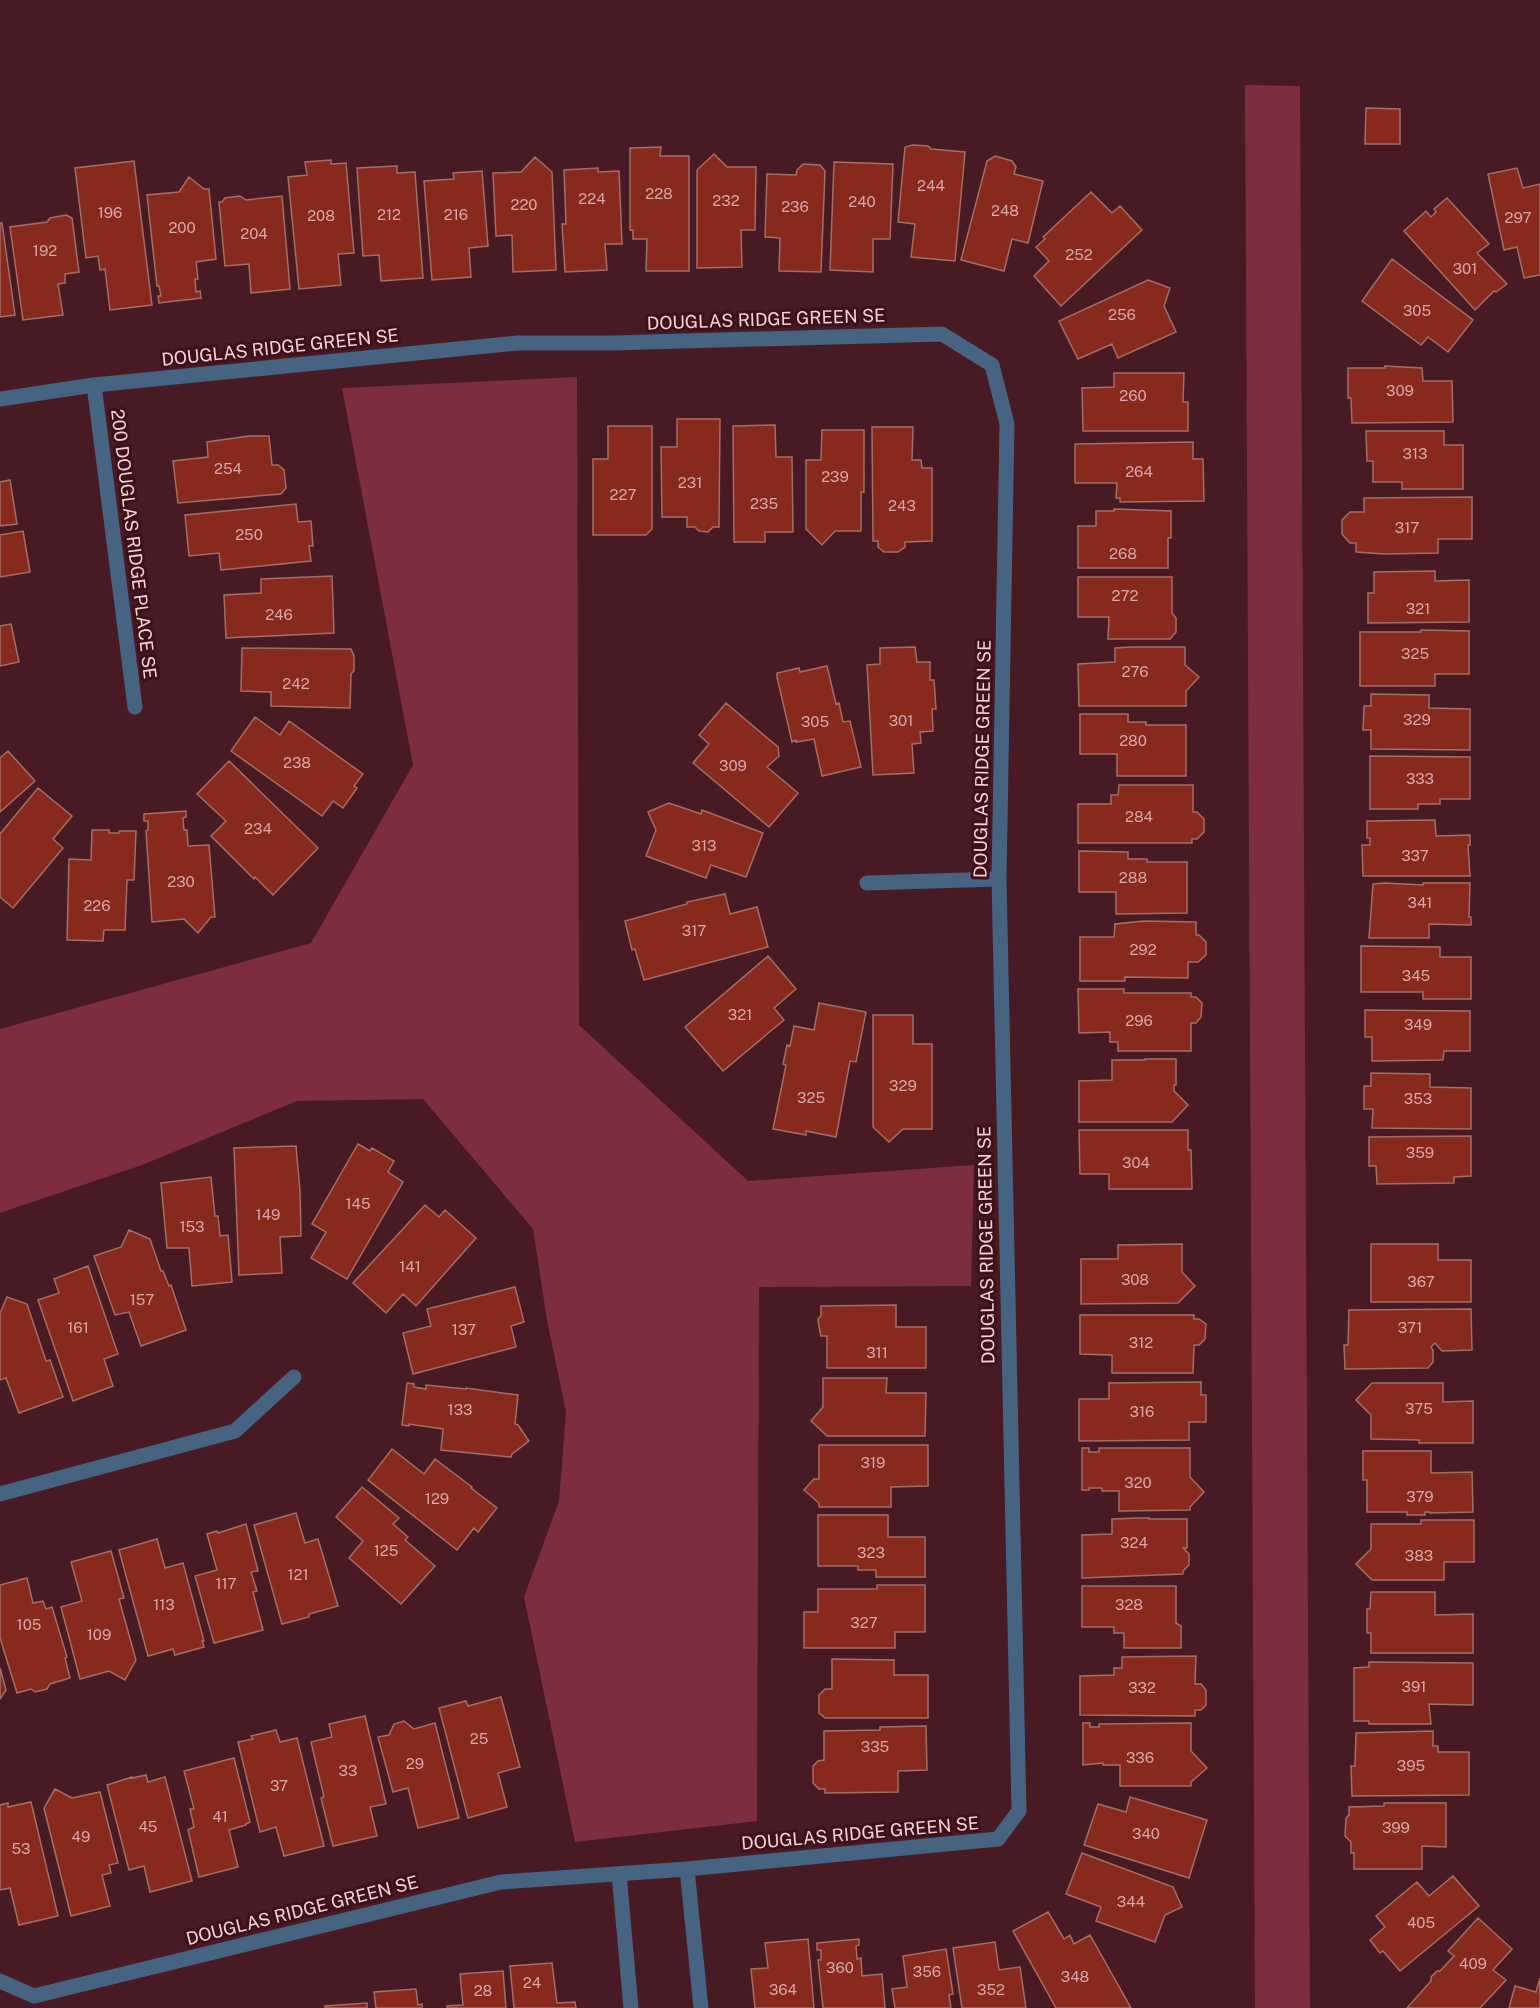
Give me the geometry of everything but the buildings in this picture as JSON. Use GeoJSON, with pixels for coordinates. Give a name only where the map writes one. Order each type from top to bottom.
{"type":"FeatureCollection","features":[{"type":"Feature","properties":{"kind":"street","name":"DOUGLAS RIDGE GREEN SE"},"geometry":{"type":"LineString","coordinates":[[0,399],[94,385],[518,343],[612,343],[942,334],[992,365],[1007,424],[999,879],[1019,1811],[998,1839],[687,1869],[501,1882],[34,1996],[0,1981]]}},
{"type":"Feature","properties":{"kind":"street","name":"200 DOUGLAS RIDGE PLACE SE"},"geometry":{"type":"LineString","coordinates":[[94,385],[135,707]]}},
{"type":"Feature","properties":{"kind":"street"},"geometry":{"type":"LineString","coordinates":[[867,883],[999,879]]}},
{"type":"Feature","properties":{"kind":"street"},"geometry":{"type":"LineString","coordinates":[[0,1494],[235,1431],[294,1377]]}},
{"type":"Feature","properties":{"kind":"street"},"geometry":{"type":"LineString","coordinates":[[687,1869],[700,2008]]}},
{"type":"Feature","properties":{"kind":"street"},"geometry":{"type":"LineString","coordinates":[[619,1874],[631,2008]]}},
{"type":"Feature","properties":{"kind":"shaded area"},"geometry":{"type":"Polygon","coordinates":[[[1245,85],[1300,86],[1310,2008],[1255,2008],[1245,85]]]}},
{"type":"Feature","properties":{"kind":"shaded area"},"geometry":{"type":"Polygon","coordinates":[[[577,377],[579,1025],[748,1181],[974,1165],[971,1286],[759,1287],[757,1821],[575,1842],[524,1597],[559,1501],[566,1412],[547,1320],[533,1229],[423,1099],[297,1101],[142,1165],[0,1213],[0,1029],[311,943],[413,765],[342,388],[577,377]]]}}]}
